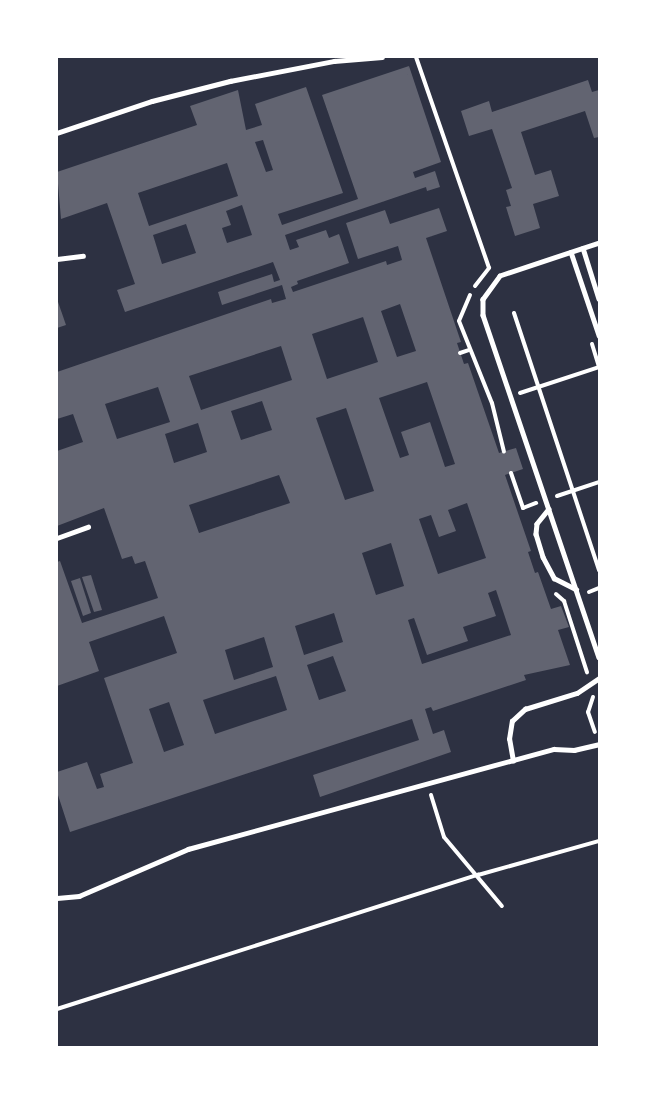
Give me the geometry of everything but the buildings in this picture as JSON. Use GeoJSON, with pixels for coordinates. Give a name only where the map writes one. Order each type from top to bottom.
{"type":"FeatureCollection","features":[{"type":"Feature","properties":{"kind":"lane"},"geometry":{"type":"LineString","coordinates":[[57,133],[152,101],[230,81],[334,61],[382,57]]}},
{"type":"Feature","properties":{"kind":"lane"},"geometry":{"type":"LineString","coordinates":[[599,243],[500,276],[483,299],[483,315],[599,657]]}},
{"type":"Feature","properties":{"kind":"lane"},"geometry":{"type":"LineString","coordinates":[[583,248],[599,299]]}},
{"type":"Feature","properties":{"kind":"lane"},"geometry":{"type":"LineString","coordinates":[[571,252],[599,335]]}},
{"type":"Feature","properties":{"kind":"lane"},"geometry":{"type":"LineString","coordinates":[[57,259],[83,256]]}},
{"type":"Feature","properties":{"kind":"lane"},"geometry":{"type":"LineString","coordinates":[[549,509],[537,524],[536,534],[543,557],[554,578],[576,589]]}},
{"type":"Feature","properties":{"kind":"lane"},"geometry":{"type":"LineString","coordinates":[[57,538],[88,527]]}},
{"type":"Feature","properties":{"kind":"lane"},"geometry":{"type":"LineString","coordinates":[[513,761],[508,739],[512,721],[525,709],[590,686],[599,678]]}},
{"type":"Feature","properties":{"kind":"lane"},"geometry":{"type":"LineString","coordinates":[[57,898],[79,896],[172,853],[554,749],[574,750],[599,744]]}},
{"type":"Feature","properties":{"kind":"path"},"geometry":{"type":"LineString","coordinates":[[416,57],[489,268]]}},
{"type":"Feature","properties":{"kind":"path"},"geometry":{"type":"LineString","coordinates":[[497,263],[489,268],[461,311],[459,321],[492,403],[504,452]]}},
{"type":"Feature","properties":{"kind":"path"},"geometry":{"type":"LineString","coordinates":[[514,314],[599,570]]}},
{"type":"Feature","properties":{"kind":"path"},"geometry":{"type":"LineString","coordinates":[[460,353],[469,350]]}},
{"type":"Feature","properties":{"kind":"path"},"geometry":{"type":"LineString","coordinates":[[543,386],[599,367]]}},
{"type":"Feature","properties":{"kind":"path"},"geometry":{"type":"LineString","coordinates":[[585,487],[599,482]]}},
{"type":"Feature","properties":{"kind":"path"},"geometry":{"type":"LineString","coordinates":[[551,589],[564,601],[566,615],[593,698],[588,712],[599,744]]}},
{"type":"Feature","properties":{"kind":"path"},"geometry":{"type":"LineString","coordinates":[[427,784],[444,837],[502,906]]}},
{"type":"Feature","properties":{"kind":"path"},"geometry":{"type":"LineString","coordinates":[[57,1009],[478,875],[599,841]]}}]}
